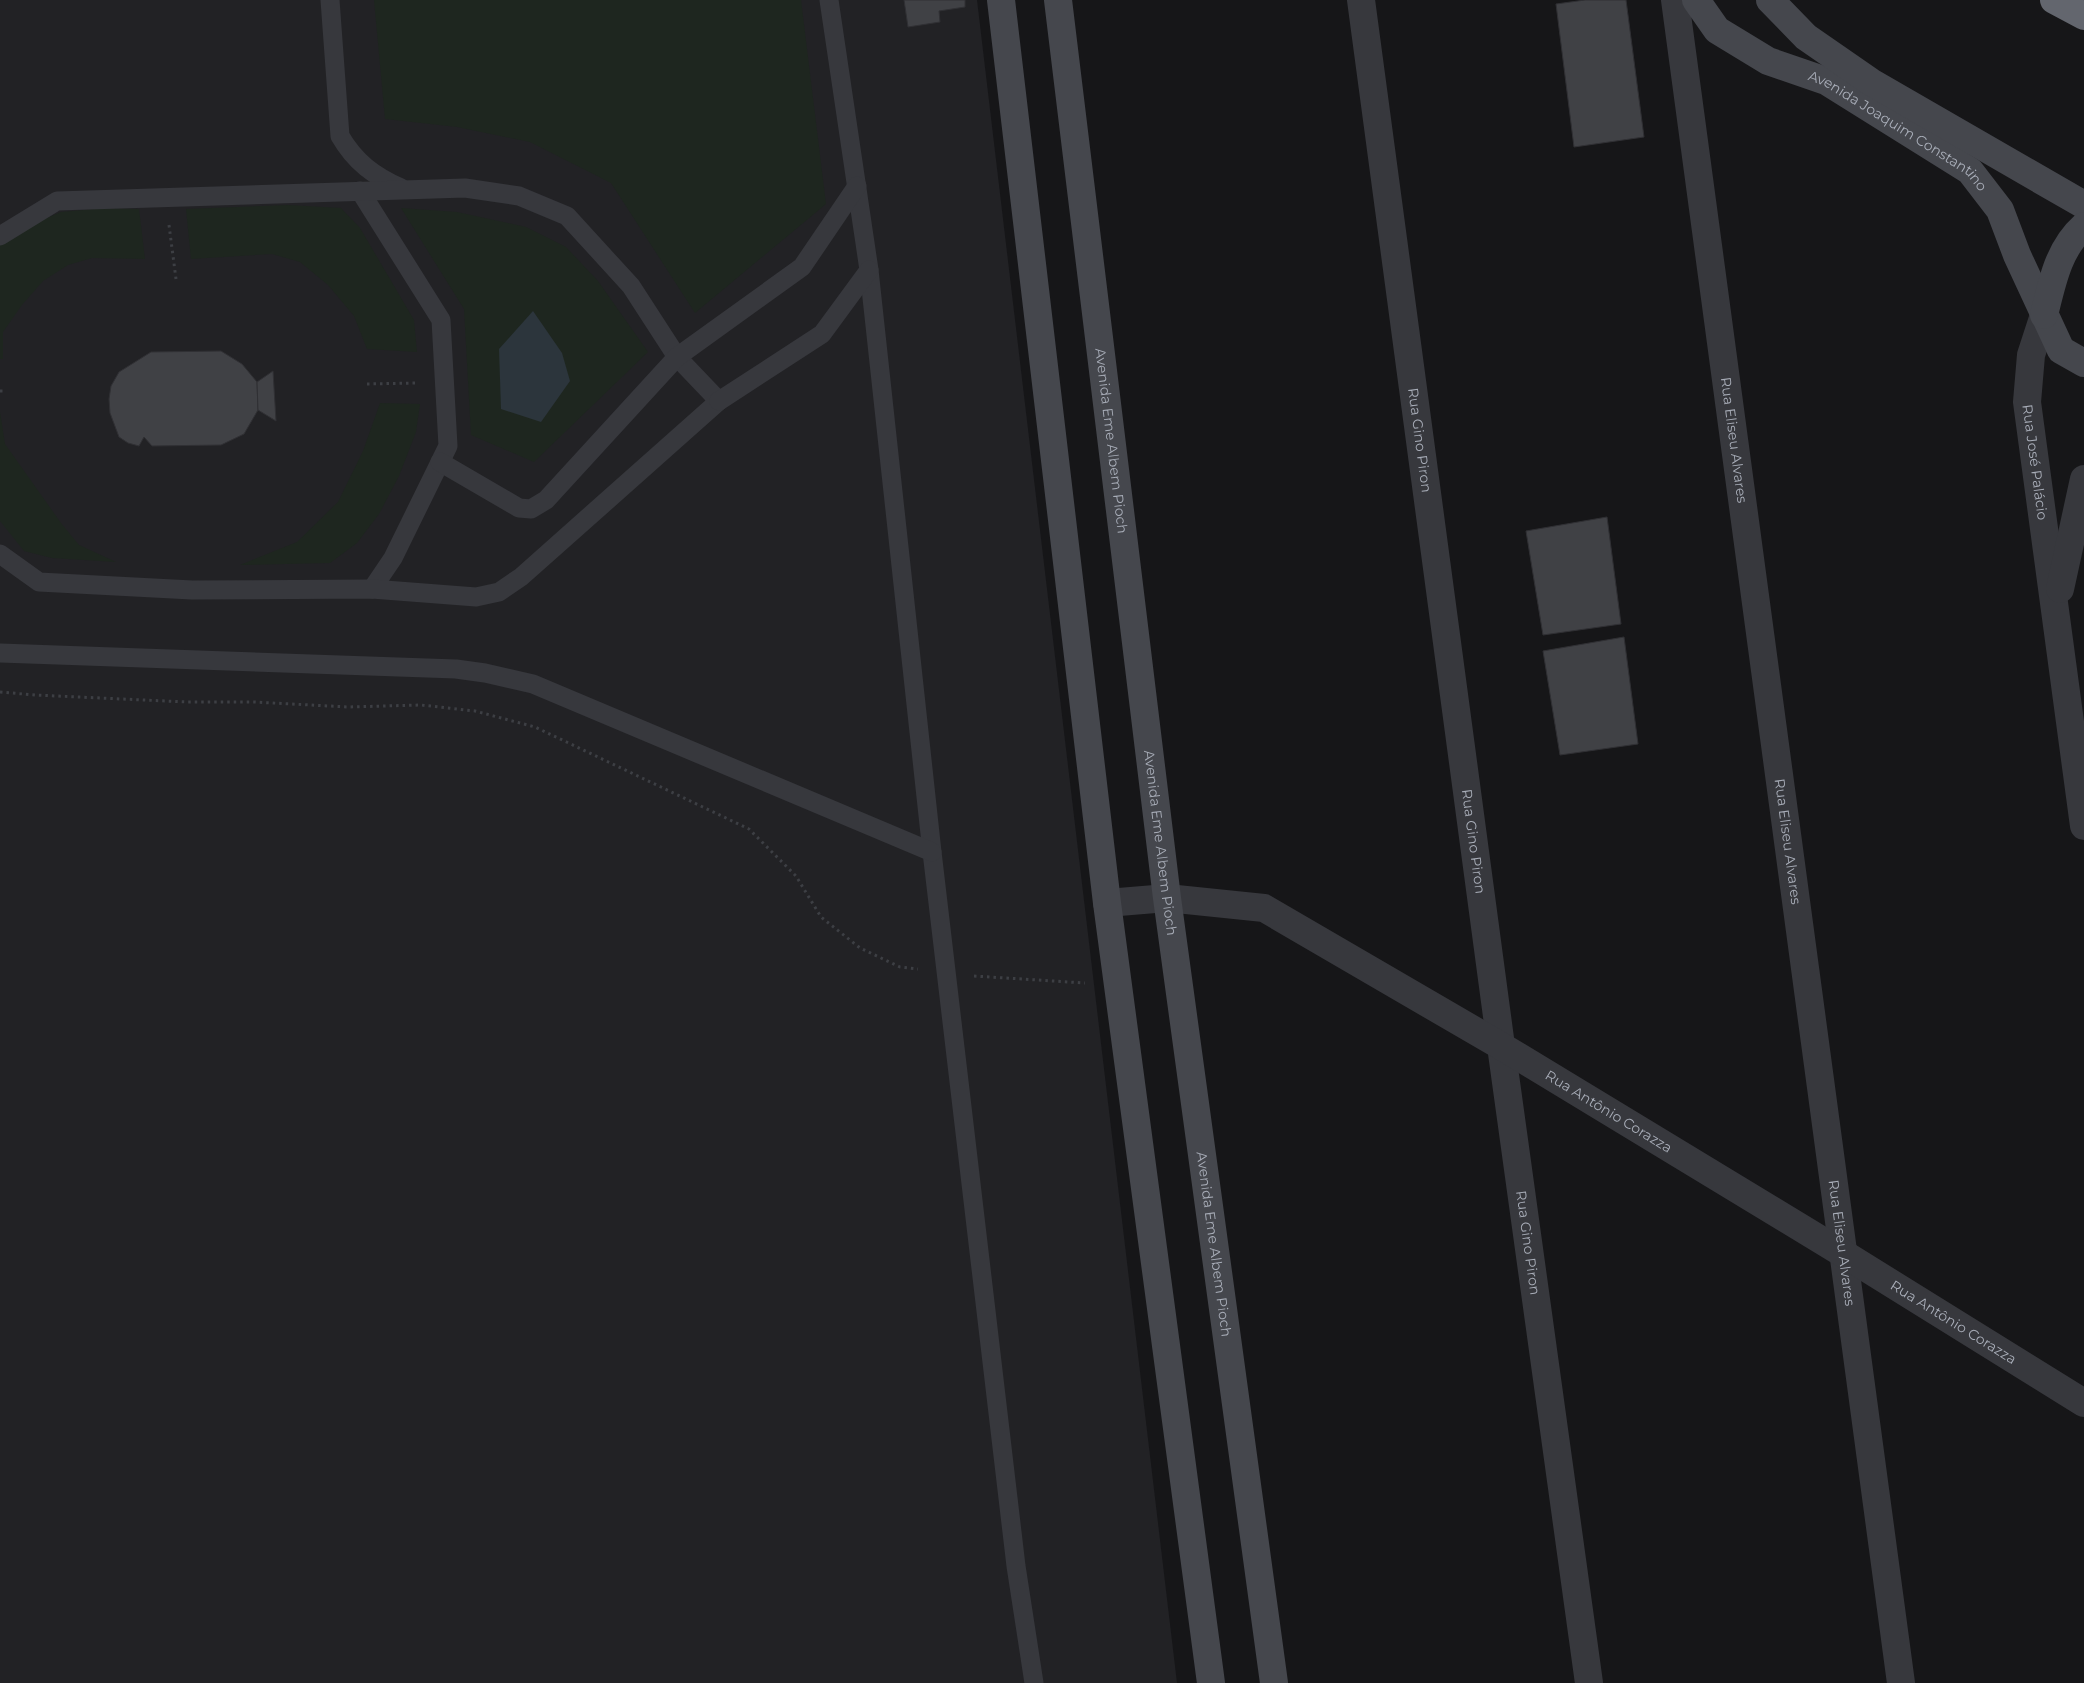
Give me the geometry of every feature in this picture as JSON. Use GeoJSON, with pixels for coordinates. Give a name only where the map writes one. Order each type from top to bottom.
{"type":"FeatureCollection","features":[{"type":"Feature","properties":{"kind":"highway"},"geometry":{"type":"LineString","coordinates":[[2054,0],[2084,16]]}},
{"type":"Feature","properties":{"kind":"street"},"geometry":{"type":"LineString","coordinates":[[1001,0],[1107,904],[1211,1683]]}},
{"type":"Feature","properties":{"kind":"street","name":"Avenida Eme Albem Pioch"},"geometry":{"type":"LineString","coordinates":[[1058,0],[1167,898],[1274,1683]]}},
{"type":"Feature","properties":{"kind":"street","name":"Rua Gino Piron"},"geometry":{"type":"LineString","coordinates":[[1361,0],[1501,1046],[1589,1683]]}},
{"type":"Feature","properties":{"kind":"street","name":"Rua Eliseu Alvares"},"geometry":{"type":"LineString","coordinates":[[1675,0],[1901,1683]]}},
{"type":"Feature","properties":{"kind":"street","name":"Avenida Joaquim Constantino"},"geometry":{"type":"LineString","coordinates":[[1696,0],[1717,30],[1768,61],[1826,81],[1970,171],[2000,210],[2044,315],[2062,350],[2084,363]]}},
{"type":"Feature","properties":{"kind":"street"},"geometry":{"type":"LineString","coordinates":[[1770,0],[1806,38],[1871,82],[2084,205]]}},
{"type":"Feature","properties":{"kind":"street"},"geometry":{"type":"LineString","coordinates":[[2044,315],[2057,264],[2075,234],[2084,226]]}},
{"type":"Feature","properties":{"kind":"street","name":"Rua José Palácio"},"geometry":{"type":"LineString","coordinates":[[2044,315],[2031,355],[2027,402],[2084,826]]}},
{"type":"Feature","properties":{"kind":"street","name":"Rua José Palácio"},"geometry":{"type":"LineString","coordinates":[[2055,610],[2084,479]]}},
{"type":"Feature","properties":{"kind":"street","name":"Rua Antônio Corazza"},"geometry":{"type":"LineString","coordinates":[[1107,904],[1167,898],[1264,908],[1501,1046],[1844,1254],[2084,1403]]}},
{"type":"Feature","properties":{"kind":"lane"},"geometry":{"type":"LineString","coordinates":[[330,0],[340,136],[349,152],[363,167],[404,190]]}},
{"type":"Feature","properties":{"kind":"lane"},"geometry":{"type":"LineString","coordinates":[[829,0],[869,270],[932,852],[1016,1566],[1034,1683]]}},
{"type":"Feature","properties":{"kind":"lane"},"geometry":{"type":"LineString","coordinates":[[440,462],[519,508],[531,509],[546,500],[677,357],[802,267],[857,186]]}},
{"type":"Feature","properties":{"kind":"lane"},"geometry":{"type":"LineString","coordinates":[[0,236],[58,201],[465,188],[519,196],[567,216],[631,286],[677,357],[719,401]]}},
{"type":"Feature","properties":{"kind":"lane"},"geometry":{"type":"LineString","coordinates":[[360,191],[442,320],[448,446],[393,558],[372,589]]}},
{"type":"Feature","properties":{"kind":"lane"},"geometry":{"type":"LineString","coordinates":[[0,554],[39,582],[192,590],[372,589],[476,597],[500,592],[521,577],[719,401],[822,334],[869,270]]}},
{"type":"Feature","properties":{"kind":"lane"},"geometry":{"type":"LineString","coordinates":[[0,653],[456,669],[485,673],[533,684],[932,852]]}},
{"type":"Feature","properties":{"kind":"path"},"geometry":{"type":"LineString","coordinates":[[166,198],[176,280]]}},
{"type":"Feature","properties":{"kind":"path"},"geometry":{"type":"LineString","coordinates":[[367,384],[445,383]]}},
{"type":"Feature","properties":{"kind":"path"},"geometry":{"type":"LineString","coordinates":[[0,392],[5,391]]}},
{"type":"Feature","properties":{"kind":"path"},"geometry":{"type":"LineString","coordinates":[[0,692],[177,702],[254,702],[348,707],[421,705],[475,711],[535,727],[749,828],[796,876],[821,917],[860,948],[900,967],[972,976],[1076,982],[1120,992]]}},
{"type":"Feature","properties":{"kind":"shaded area"},"geometry":{"type":"Polygon","coordinates":[[[0,0],[977,0],[1177,1683],[0,1683],[0,0]]]}},
{"type":"Feature","properties":{"kind":"shaded area"},"geometry":{"type":"Polygon","coordinates":[[[374,0],[801,0],[826,204],[695,313],[611,183],[530,142],[457,127],[385,119],[374,0]]]}},
{"type":"Feature","properties":{"kind":"shaded area"},"geometry":{"type":"Polygon","coordinates":[[[288,205],[341,208],[360,228],[414,320],[417,352],[367,349],[354,316],[328,285],[300,262],[272,254],[191,259],[186,209],[288,205]]]}},
{"type":"Feature","properties":{"kind":"shaded area"},"geometry":{"type":"Polygon","coordinates":[[[105,208],[139,209],[145,259],[92,258],[68,265],[43,281],[22,305],[3,332],[3,359],[0,359],[0,245],[32,224],[61,212],[105,208]]]}},
{"type":"Feature","properties":{"kind":"shaded area"},"geometry":{"type":"Polygon","coordinates":[[[401,208],[457,212],[526,227],[566,247],[598,281],[648,352],[534,462],[471,435],[464,309],[401,208]]]}},
{"type":"Feature","properties":{"kind":"shaded area"},"geometry":{"type":"Polygon","coordinates":[[[533,311],[562,353],[570,381],[541,422],[501,409],[499,349],[533,311]]]}},
{"type":"Feature","properties":{"kind":"shaded area"},"geometry":{"type":"Polygon","coordinates":[[[380,403],[420,404],[416,432],[399,476],[379,514],[357,543],[330,563],[240,565],[297,542],[338,502],[363,451],[380,403]]]}},
{"type":"Feature","properties":{"kind":"shaded area"},"geometry":{"type":"Polygon","coordinates":[[[0,412],[5,444],[61,523],[79,545],[116,562],[52,558],[24,551],[0,521],[0,412]]]}},
{"type":"Feature","properties":{"kind":"building"},"geometry":{"type":"Polygon","coordinates":[[[904,0],[965,0],[965,7],[939,11],[940,22],[908,27],[904,0]]]}},
{"type":"Feature","properties":{"kind":"building"},"geometry":{"type":"Polygon","coordinates":[[[1585,0],[1626,0],[1644,137],[1574,147],[1556,4],[1585,0]]]}},
{"type":"Feature","properties":{"kind":"building"},"geometry":{"type":"Polygon","coordinates":[[[221,351],[242,364],[257,382],[258,410],[244,434],[221,445],[152,446],[144,437],[139,446],[128,443],[119,437],[110,413],[109,399],[111,386],[119,372],[151,352],[221,351]]]}},
{"type":"Feature","properties":{"kind":"building"},"geometry":{"type":"Polygon","coordinates":[[[273,371],[276,421],[258,410],[257,382],[273,371]]]}},
{"type":"Feature","properties":{"kind":"building"},"geometry":{"type":"Polygon","coordinates":[[[1607,517],[1621,624],[1543,635],[1526,531],[1607,517]]]}},
{"type":"Feature","properties":{"kind":"building"},"geometry":{"type":"Polygon","coordinates":[[[1624,637],[1638,744],[1560,755],[1543,651],[1624,637]]]}}]}
